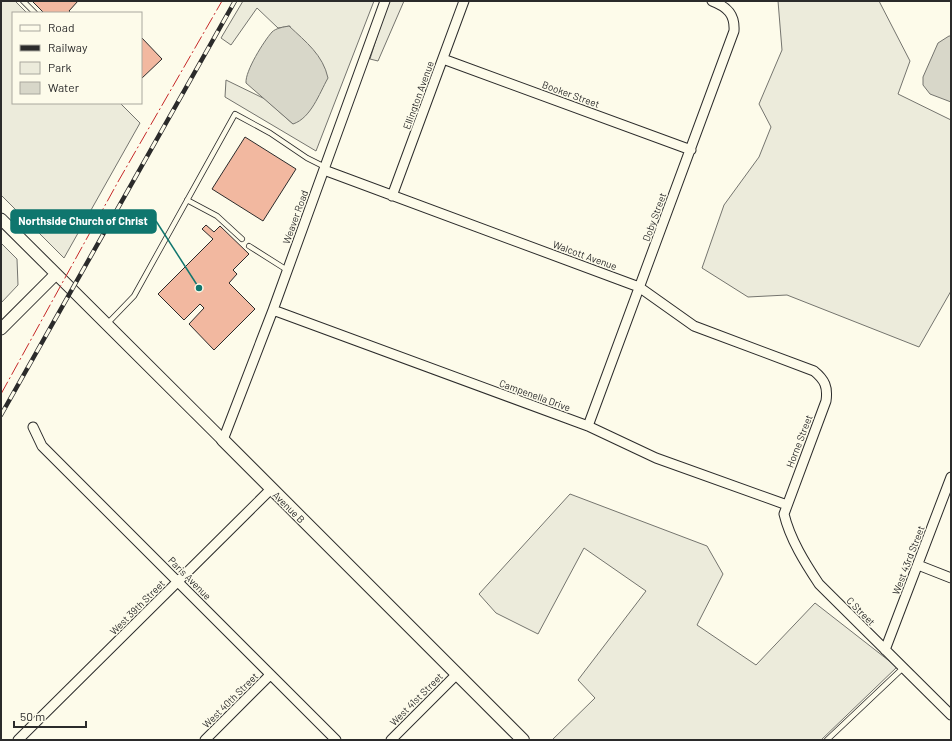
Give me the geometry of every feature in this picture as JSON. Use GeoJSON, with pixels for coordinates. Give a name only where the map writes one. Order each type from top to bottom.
{"type":"FeatureCollection","features":[{"type":"Feature","properties":{"kind":"main road","name":"Avenue B"},"geometry":{"type":"LineString","coordinates":[[223,440],[523,740]]}},
{"type":"Feature","properties":{"kind":"street","name":"Weaver Road"},"geometry":{"type":"LineString","coordinates":[[223,440],[273,310],[385,1]]}},
{"type":"Feature","properties":{"kind":"street","name":"Ellington Avenue"},"geometry":{"type":"LineString","coordinates":[[392,196],[464,1]]}},
{"type":"Feature","properties":{"kind":"street","name":"Doby Street"},"geometry":{"type":"LineString","coordinates":[[588,426],[734,31],[735,22],[732,15],[722,5],[712,1]]}},
{"type":"Feature","properties":{"kind":"street","name":"Booker Street"},"geometry":{"type":"LineString","coordinates":[[443,59],[691,150]]}},
{"type":"Feature","properties":{"kind":"street","name":"Walcott Avenue"},"geometry":{"type":"LineString","coordinates":[[324,169],[392,196],[640,287],[694,326],[814,371],[826,383]]}},
{"type":"Feature","properties":{"kind":"street","name":"Avenue B"},"geometry":{"type":"LineString","coordinates":[[1,219],[223,440]]}},
{"type":"Feature","properties":{"kind":"street"},"geometry":{"type":"LineString","coordinates":[[1,329],[56,274]]}},
{"type":"Feature","properties":{"kind":"street","name":"Campenella Drive"},"geometry":{"type":"LineString","coordinates":[[273,310],[588,426],[656,458],[787,505]]}},
{"type":"Feature","properties":{"kind":"street","name":"Horne Street"},"geometry":{"type":"LineString","coordinates":[[787,505],[826,401],[826,383]]}},
{"type":"Feature","properties":{"kind":"street","name":"Paris Avenue"},"geometry":{"type":"LineString","coordinates":[[33,427],[42,446],[336,740]]}},
{"type":"Feature","properties":{"kind":"street","name":"West 43rd Street"},"geometry":{"type":"LineString","coordinates":[[885,650],[951,477]]}},
{"type":"Feature","properties":{"kind":"street","name":"West 39th Street"},"geometry":{"type":"LineString","coordinates":[[18,740],[271,488]]}},
{"type":"Feature","properties":{"kind":"street","name":"C Street"},"geometry":{"type":"LineString","coordinates":[[787,505],[784,514],[786,525],[806,566],[819,584],[951,715]]}},
{"type":"Feature","properties":{"kind":"street"},"geometry":{"type":"LineString","coordinates":[[918,565],[951,578]]}},
{"type":"Feature","properties":{"kind":"street","name":"West 41st Street"},"geometry":{"type":"LineString","coordinates":[[391,740],[457,674]]}},
{"type":"Feature","properties":{"kind":"street","name":"West 40th Street"},"geometry":{"type":"LineString","coordinates":[[205,740],[270,675]]}},
{"type":"Feature","properties":{"kind":"lane"},"geometry":{"type":"LineString","coordinates":[[23,1],[34,12]]}},
{"type":"Feature","properties":{"kind":"lane"},"geometry":{"type":"LineString","coordinates":[[106,324],[134,296],[235,114],[270,133],[324,169]]}},
{"type":"Feature","properties":{"kind":"lane"},"geometry":{"type":"LineString","coordinates":[[187,200],[217,216],[242,239]]}},
{"type":"Feature","properties":{"kind":"lane"},"geometry":{"type":"LineString","coordinates":[[249,246],[287,270]]}},
{"type":"Feature","properties":{"kind":"lane"},"geometry":{"type":"LineString","coordinates":[[827,740],[903,668]]}},
{"type":"Feature","properties":{"kind":"green space"},"geometry":{"type":"Polygon","coordinates":[[[1,1],[15,1],[26,12],[12,12],[12,104],[121,104],[140,123],[64,258],[1,195],[1,1]]]}},
{"type":"Feature","properties":{"kind":"green space"},"geometry":{"type":"Polygon","coordinates":[[[243,1],[374,1],[316,151],[225,97],[226,80],[265,99],[293,124],[290,26],[278,28],[257,8],[231,45],[221,38],[243,1]]]}},
{"type":"Feature","properties":{"kind":"green space"},"geometry":{"type":"Polygon","coordinates":[[[388,1],[404,1],[378,61],[370,59],[388,1]]]}},
{"type":"Feature","properties":{"kind":"green space"},"geometry":{"type":"Polygon","coordinates":[[[778,1],[879,1],[910,61],[898,94],[951,120],[951,291],[919,347],[787,295],[748,297],[702,268],[724,205],[759,157],[771,127],[759,104],[782,50],[778,1]]]}},
{"type":"Feature","properties":{"kind":"green space"},"geometry":{"type":"Polygon","coordinates":[[[1,243],[17,259],[18,285],[1,303],[1,243]]]}},
{"type":"Feature","properties":{"kind":"green space"},"geometry":{"type":"Polygon","coordinates":[[[570,494],[707,546],[723,574],[697,625],[756,665],[815,603],[897,667],[821,740],[552,740],[595,698],[578,680],[646,591],[584,548],[538,634],[496,613],[479,594],[570,494]]]}},
{"type":"Feature","properties":{"kind":"water"},"geometry":{"type":"Polygon","coordinates":[[[289,26],[313,49],[322,62],[328,78],[310,111],[305,117],[293,124],[246,83],[252,64],[272,32],[289,26]]]}},
{"type":"Feature","properties":{"kind":"water"},"geometry":{"type":"Polygon","coordinates":[[[951,36],[951,102],[930,94],[923,85],[923,77],[938,43],[951,36]]]}},
{"type":"Feature","properties":{"kind":"building"},"geometry":{"type":"Polygon","coordinates":[[[32,1],[78,1],[69,11],[70,12],[43,12],[32,1]]]}},
{"type":"Feature","properties":{"kind":"building"},"geometry":{"type":"Polygon","coordinates":[[[142,38],[162,59],[142,78],[142,38]]]}},
{"type":"Feature","properties":{"kind":"building"},"geometry":{"type":"Polygon","coordinates":[[[245,137],[296,169],[263,221],[212,189],[245,137]]]}},
{"type":"Feature","properties":{"kind":"building"},"geometry":{"type":"Polygon","coordinates":[[[206,225],[214,232],[220,226],[249,254],[233,270],[237,274],[229,283],[255,309],[214,350],[189,324],[204,308],[200,304],[184,320],[158,294],[213,239],[202,229],[206,225]]]}},
{"type":"Feature","properties":{"kind":"railway"},"geometry":{"type":"LineString","coordinates":[[1,415],[235,1]]}},
{"type":"Feature","properties":{"kind":"power"},"geometry":{"type":"LineString","coordinates":[[1,394],[119,180],[222,1]]}},
{"type":"Feature","properties":{"kind":"place","name":"Northside Church of Christ"},"geometry":{"type":"Point","coordinates":[199,288]}}]}
